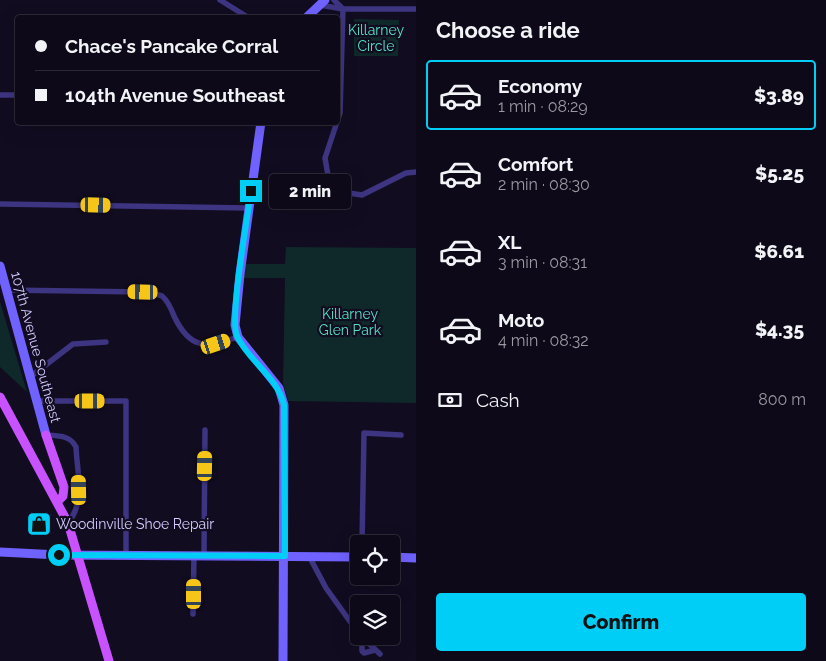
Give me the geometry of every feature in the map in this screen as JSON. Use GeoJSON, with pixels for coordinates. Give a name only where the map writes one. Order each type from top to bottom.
{"type":"FeatureCollection","features":[{"type":"Feature","properties":{"kind":"main road"},"geometry":{"type":"LineString","coordinates":[[0,397],[58,501],[68,523],[79,554],[109,661]]}},
{"type":"Feature","properties":{"kind":"main road"},"geometry":{"type":"LineString","coordinates":[[46,435],[64,487],[63,496],[58,501]]}},
{"type":"Feature","properties":{"kind":"street"},"geometry":{"type":"LineString","coordinates":[[220,0],[244,15]]}},
{"type":"Feature","properties":{"kind":"street"},"geometry":{"type":"LineString","coordinates":[[334,0],[343,9],[340,113]]}},
{"type":"Feature","properties":{"kind":"street"},"geometry":{"type":"LineString","coordinates":[[309,15],[323,3],[343,9],[416,8]]}},
{"type":"Feature","properties":{"kind":"street"},"geometry":{"type":"LineString","coordinates":[[0,95],[15,95]]}},
{"type":"Feature","properties":{"kind":"street"},"geometry":{"type":"LineString","coordinates":[[261,125],[235,319],[238,337],[278,388],[284,405],[284,661]]}},
{"type":"Feature","properties":{"kind":"street"},"geometry":{"type":"LineString","coordinates":[[336,125],[326,158],[329,181],[342,192],[362,196],[406,173],[416,172]]}},
{"type":"Feature","properties":{"kind":"street"},"geometry":{"type":"LineString","coordinates":[[0,204],[249,208]]}},
{"type":"Feature","properties":{"kind":"street","name":"107th Avenue Southeast"},"geometry":{"type":"LineString","coordinates":[[0,266],[46,435]]}},
{"type":"Feature","properties":{"kind":"street"},"geometry":{"type":"LineString","coordinates":[[5,290],[151,293],[167,301],[181,330],[192,340],[210,345],[238,337]]}},
{"type":"Feature","properties":{"kind":"street"},"geometry":{"type":"LineString","coordinates":[[30,377],[73,344],[106,342]]}},
{"type":"Feature","properties":{"kind":"street"},"geometry":{"type":"LineString","coordinates":[[37,401],[126,401],[126,554]]}},
{"type":"Feature","properties":{"kind":"street"},"geometry":{"type":"LineString","coordinates":[[204,555],[205,430]]}},
{"type":"Feature","properties":{"kind":"street"},"geometry":{"type":"LineString","coordinates":[[362,535],[364,433],[401,435]]}},
{"type":"Feature","properties":{"kind":"street"},"geometry":{"type":"LineString","coordinates":[[46,435],[66,437],[72,440],[76,446],[79,501],[76,514],[68,523]]}},
{"type":"Feature","properties":{"kind":"street"},"geometry":{"type":"LineString","coordinates":[[0,552],[350,557]]}},
{"type":"Feature","properties":{"kind":"street"},"geometry":{"type":"LineString","coordinates":[[193,614],[194,555]]}},
{"type":"Feature","properties":{"kind":"street"},"geometry":{"type":"LineString","coordinates":[[309,556],[326,588],[350,621]]}},
{"type":"Feature","properties":{"kind":"street"},"geometry":{"type":"LineString","coordinates":[[400,557],[416,558]]}},
{"type":"Feature","properties":{"kind":"street"},"geometry":{"type":"LineString","coordinates":[[361,636],[377,652],[362,652],[361,636]]}},
{"type":"Feature","properties":{"kind":"green space","name":"Killarney Circle"},"geometry":{"type":"Polygon","coordinates":[[[354,19],[399,20],[398,56],[354,56],[354,19]]]}},
{"type":"Feature","properties":{"kind":"green space","name":"Killarney Glen Park"},"geometry":{"type":"Polygon","coordinates":[[[286,247],[416,248],[416,403],[288,401],[283,383],[285,278],[243,278],[245,264],[285,264],[286,247]]]}},
{"type":"Feature","properties":{"kind":"green space"},"geometry":{"type":"Polygon","coordinates":[[[0,302],[27,392],[0,367],[0,302]]]}},
{"type":"Feature","properties":{"kind":"place","name":"Woodinville Shoe Repair"},"geometry":{"type":"Point","coordinates":[39,524]}},
{"type":"Feature","properties":{"kind":"route"},"geometry":{"type":"LineString","coordinates":[[59,555],[285,556],[284,405],[278,388],[242,343],[236,332],[235,319],[251,191]]}}]}
